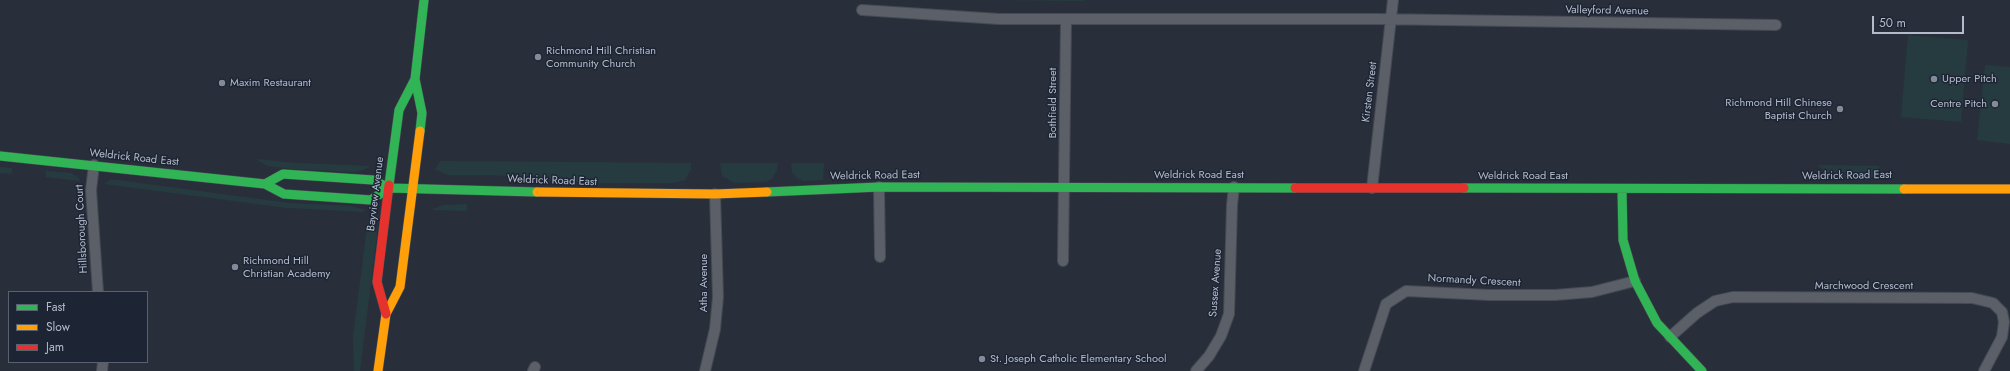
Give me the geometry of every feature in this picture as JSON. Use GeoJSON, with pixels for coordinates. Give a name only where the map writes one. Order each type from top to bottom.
{"type":"FeatureCollection","features":[{"type":"Feature","properties":{"kind":"street","name":"Bayview Avenue"},"geometry":{"type":"LineString","coordinates":[[378,371],[386,314],[400,287],[422,113],[415,79],[424,0]]}},
{"type":"Feature","properties":{"kind":"street","name":"Kirsten Street"},"geometry":{"type":"LineString","coordinates":[[1372,188],[1392,20],[1393,0]]}},
{"type":"Feature","properties":{"kind":"street","name":"Valleyford Avenue"},"geometry":{"type":"LineString","coordinates":[[862,10],[999,19],[1392,20],[1776,25]]}},
{"type":"Feature","properties":{"kind":"street","name":"Bothfield Street"},"geometry":{"type":"LineString","coordinates":[[1063,261],[1066,20]]}},
{"type":"Feature","properties":{"kind":"street","name":"Bayview Avenue"},"geometry":{"type":"LineString","coordinates":[[386,314],[378,282],[389,188],[399,110],[415,79]]}},
{"type":"Feature","properties":{"kind":"street","name":"Weldrick Road East"},"geometry":{"type":"LineString","coordinates":[[0,156],[266,184],[284,194],[371,200],[389,188]]}},
{"type":"Feature","properties":{"kind":"street","name":"Hillsborough Court"},"geometry":{"type":"LineString","coordinates":[[94,165],[91,190],[98,291]]}},
{"type":"Feature","properties":{"kind":"street","name":"Weldrick Road East"},"geometry":{"type":"LineString","coordinates":[[266,184],[283,174],[373,180],[389,188],[601,194],[715,194],[879,187],[2010,189]]}},
{"type":"Feature","properties":{"kind":"street"},"geometry":{"type":"LineString","coordinates":[[879,187],[880,257]]}},
{"type":"Feature","properties":{"kind":"street","name":"Sussex Avenue"},"geometry":{"type":"LineString","coordinates":[[1196,371],[1209,356],[1221,336],[1229,314],[1232,205],[1234,187]]}},
{"type":"Feature","properties":{"kind":"street"},"geometry":{"type":"LineString","coordinates":[[1622,189],[1623,240],[1635,280],[1657,323],[1702,371]]}},
{"type":"Feature","properties":{"kind":"street","name":"Atha Avenue"},"geometry":{"type":"LineString","coordinates":[[705,371],[715,329],[718,297],[715,194]]}},
{"type":"Feature","properties":{"kind":"street","name":"Normandy Crescent"},"geometry":{"type":"LineString","coordinates":[[1364,371],[1386,304],[1406,291],[1489,295],[1555,295],[1592,292],[1635,280]]}},
{"type":"Feature","properties":{"kind":"street","name":"Marchwood Crescent"},"geometry":{"type":"LineString","coordinates":[[1670,337],[1697,313],[1715,301],[1733,298],[1972,298],[1993,303],[2002,312],[2004,322],[2002,337],[1984,371]]}},
{"type":"Feature","properties":{"kind":"green space"},"geometry":{"type":"Polygon","coordinates":[[[985,0],[1085,0],[1084,1],[985,0]]]}},
{"type":"Feature","properties":{"kind":"green space","name":"Upper Pitch"},"geometry":{"type":"Polygon","coordinates":[[[1908,35],[1968,40],[1961,122],[1901,117],[1908,35]]]}},
{"type":"Feature","properties":{"kind":"green space","name":"Centre Pitch"},"geometry":{"type":"Polygon","coordinates":[[[1985,65],[2010,67],[2010,144],[1977,140],[1985,65]]]}},
{"type":"Feature","properties":{"kind":"green space"},"geometry":{"type":"Polygon","coordinates":[[[256,159],[296,163],[370,166],[363,170],[354,172],[293,169],[267,166],[256,159]]]}},
{"type":"Feature","properties":{"kind":"green space"},"geometry":{"type":"Polygon","coordinates":[[[441,161],[691,163],[691,169],[685,180],[674,183],[583,183],[494,175],[448,175],[435,169],[441,161]]]}},
{"type":"Feature","properties":{"kind":"green space"},"geometry":{"type":"Polygon","coordinates":[[[720,163],[778,163],[777,170],[772,179],[766,182],[734,183],[722,176],[720,163]]]}},
{"type":"Feature","properties":{"kind":"green space"},"geometry":{"type":"Polygon","coordinates":[[[791,163],[824,163],[823,180],[803,181],[797,178],[792,173],[791,163]]]}},
{"type":"Feature","properties":{"kind":"green space"},"geometry":{"type":"Polygon","coordinates":[[[1817,165],[1880,166],[1873,177],[1865,180],[1834,178],[1817,165]]]}},
{"type":"Feature","properties":{"kind":"green space"},"geometry":{"type":"Polygon","coordinates":[[[0,167],[12,168],[12,174],[0,173],[0,167]]]}},
{"type":"Feature","properties":{"kind":"green space"},"geometry":{"type":"Polygon","coordinates":[[[46,171],[71,173],[78,177],[80,181],[46,177],[46,171]]]}},
{"type":"Feature","properties":{"kind":"green space"},"geometry":{"type":"Polygon","coordinates":[[[110,180],[289,203],[351,206],[365,210],[364,212],[287,208],[104,184],[110,180]]]}},
{"type":"Feature","properties":{"kind":"green space"},"geometry":{"type":"Polygon","coordinates":[[[467,204],[467,211],[431,210],[443,205],[467,204]]]}},
{"type":"Feature","properties":{"kind":"green space"},"geometry":{"type":"Polygon","coordinates":[[[372,217],[375,222],[377,234],[360,371],[354,371],[353,337],[368,220],[372,217]]]}},
{"type":"Feature","properties":{"kind":"traffic: fast"},"geometry":{"type":"LineString","coordinates":[[420,131],[422,113],[415,79],[424,0]]}},
{"type":"Feature","properties":{"kind":"traffic: fast"},"geometry":{"type":"LineString","coordinates":[[389,185],[399,110],[415,79]]}},
{"type":"Feature","properties":{"kind":"traffic: fast"},"geometry":{"type":"LineString","coordinates":[[0,156],[265,184],[284,194],[371,200],[389,188]]}},
{"type":"Feature","properties":{"kind":"traffic: fast"},"geometry":{"type":"LineString","coordinates":[[265,184],[283,174],[373,180],[389,188],[537,192]]}},
{"type":"Feature","properties":{"kind":"traffic: fast"},"geometry":{"type":"LineString","coordinates":[[767,192],[879,187],[1295,188]]}},
{"type":"Feature","properties":{"kind":"traffic: fast"},"geometry":{"type":"LineString","coordinates":[[1464,188],[1904,189]]}},
{"type":"Feature","properties":{"kind":"traffic: fast"},"geometry":{"type":"LineString","coordinates":[[1622,189],[1623,240],[1635,281],[1657,323],[1702,371]]}},
{"type":"Feature","properties":{"kind":"traffic: slow"},"geometry":{"type":"LineString","coordinates":[[378,371],[386,314],[400,287],[420,131]]}},
{"type":"Feature","properties":{"kind":"traffic: slow"},"geometry":{"type":"LineString","coordinates":[[1904,189],[2010,189]]}},
{"type":"Feature","properties":{"kind":"traffic: slow"},"geometry":{"type":"LineString","coordinates":[[537,192],[715,194],[767,192]]}},
{"type":"Feature","properties":{"kind":"traffic: jam"},"geometry":{"type":"LineString","coordinates":[[386,314],[377,282],[389,185]]}},
{"type":"Feature","properties":{"kind":"traffic: jam"},"geometry":{"type":"LineString","coordinates":[[1295,188],[1464,188]]}},
{"type":"Feature","properties":{"kind":"place","name":"Richmond Hill Christian Community Church"},"geometry":{"type":"Point","coordinates":[538,57]}},
{"type":"Feature","properties":{"kind":"place","name":"Upper Pitch"},"geometry":{"type":"Point","coordinates":[1934,79]}},
{"type":"Feature","properties":{"kind":"place","name":"Maxim Restaurant"},"geometry":{"type":"Point","coordinates":[222,83]}},
{"type":"Feature","properties":{"kind":"place","name":"Centre Pitch"},"geometry":{"type":"Point","coordinates":[1995,104]}},
{"type":"Feature","properties":{"kind":"place","name":"Richmond Hill Chinese Baptist Church"},"geometry":{"type":"Point","coordinates":[1840,109]}},
{"type":"Feature","properties":{"kind":"place","name":"Richmond Hill Christian Academy"},"geometry":{"type":"Point","coordinates":[235,267]}},
{"type":"Feature","properties":{"kind":"place","name":"St. Joseph Catholic Elementary School"},"geometry":{"type":"Point","coordinates":[982,359]}}]}
